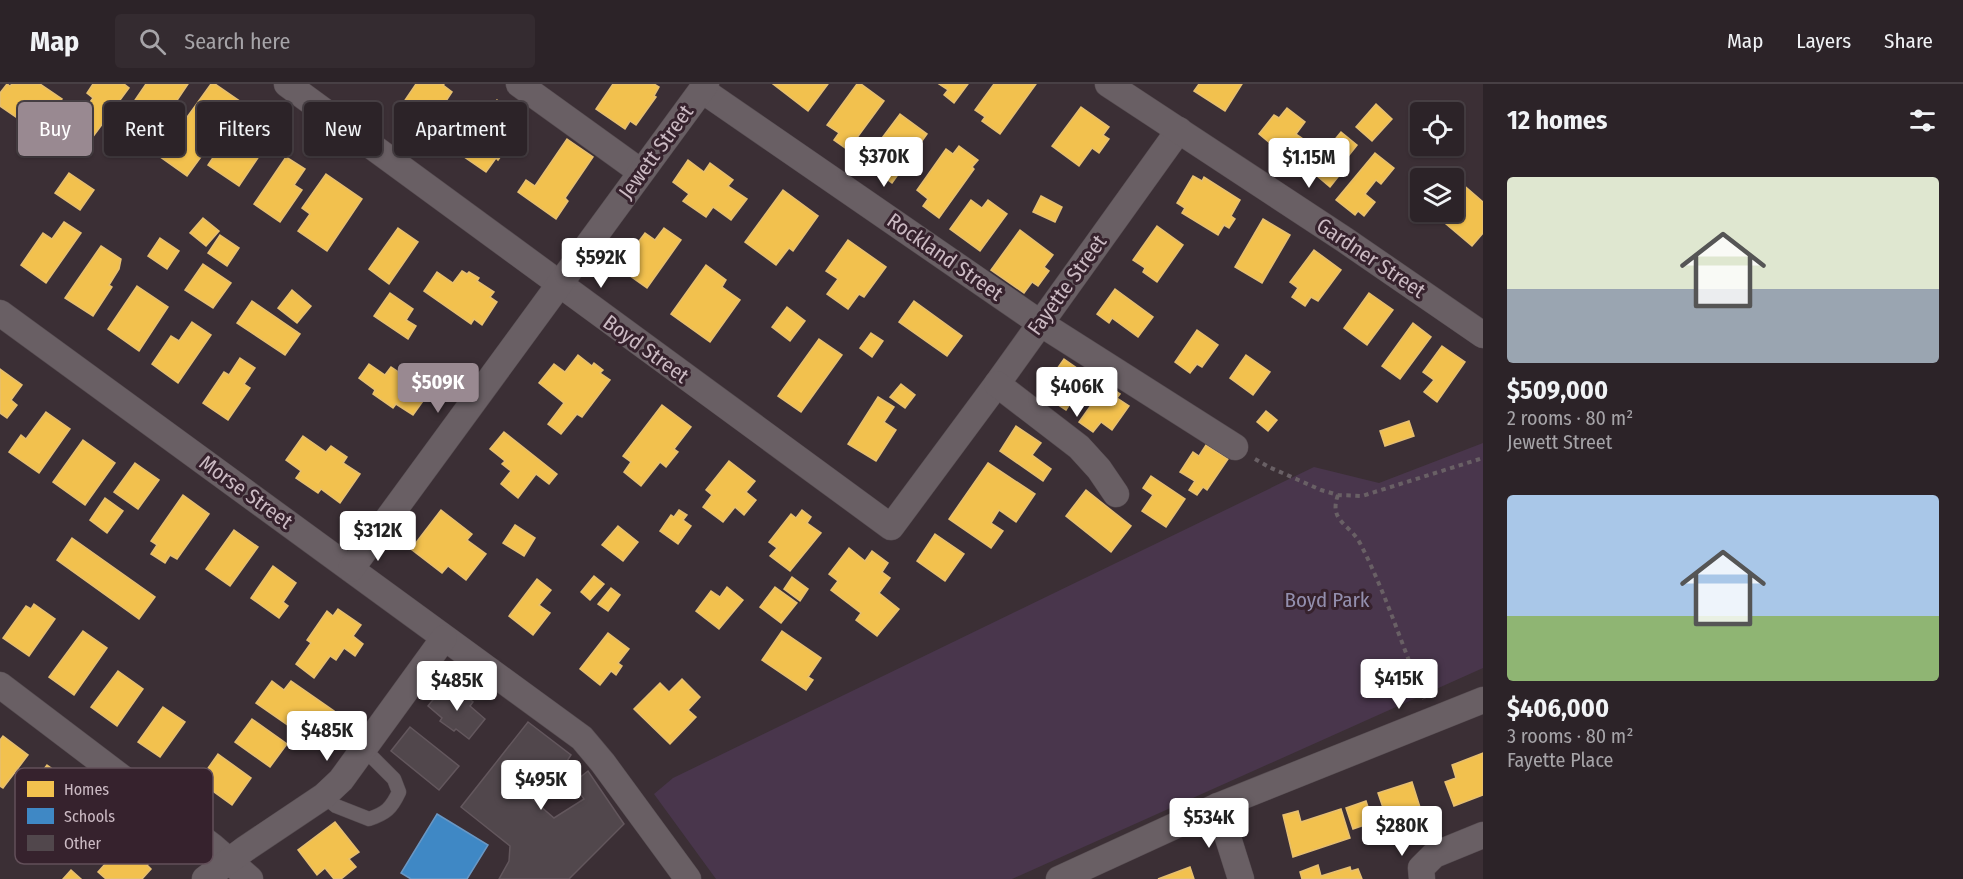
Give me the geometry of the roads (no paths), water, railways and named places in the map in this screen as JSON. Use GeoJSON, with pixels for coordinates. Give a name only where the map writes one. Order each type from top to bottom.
{"type":"FeatureCollection","features":[{"type":"Feature","properties":{"kind":"street","name":"Boyd Street"},"geometry":{"type":"LineString","coordinates":[[287,84],[891,527]]}},
{"type":"Feature","properties":{"kind":"street"},"geometry":{"type":"LineString","coordinates":[[519,84],[641,172]]}},
{"type":"Feature","properties":{"kind":"street","name":"Gardner Street"},"geometry":{"type":"LineString","coordinates":[[1108,84],[1346,240],[1483,335]]}},
{"type":"Feature","properties":{"kind":"street","name":"Jewett Street"},"geometry":{"type":"LineString","coordinates":[[351,569],[704,87]]}},
{"type":"Feature","properties":{"kind":"street","name":"Rockland Street"},"geometry":{"type":"LineString","coordinates":[[704,87],[1040,322],[1235,447]]}},
{"type":"Feature","properties":{"kind":"street","name":"Fayette Street"},"geometry":{"type":"LineString","coordinates":[[891,527],[997,384],[1179,130]]}},
{"type":"Feature","properties":{"kind":"street","name":"Morse Street"},"geometry":{"type":"LineString","coordinates":[[0,313],[582,738],[688,879]]}},
{"type":"Feature","properties":{"kind":"street"},"geometry":{"type":"LineString","coordinates":[[997,384],[1079,447],[1099,469],[1116,494]]}},
{"type":"Feature","properties":{"kind":"street"},"geometry":{"type":"LineString","coordinates":[[205,879],[324,796],[341,780],[444,638]]}},
{"type":"Feature","properties":{"kind":"street"},"geometry":{"type":"LineString","coordinates":[[0,685],[109,768]]}},
{"type":"Feature","properties":{"kind":"street"},"geometry":{"type":"LineString","coordinates":[[1059,879],[1218,806],[1483,700]]}},
{"type":"Feature","properties":{"kind":"street"},"geometry":{"type":"LineString","coordinates":[[1218,806],[1241,879]]}},
{"type":"Feature","properties":{"kind":"street"},"geometry":{"type":"LineString","coordinates":[[1422,879],[1421,868],[1434,855],[1483,835]]}},
{"type":"Feature","properties":{"kind":"street"},"geometry":{"type":"LineString","coordinates":[[213,847],[250,879]]}},
{"type":"Feature","properties":{"kind":"lane"},"geometry":{"type":"LineString","coordinates":[[324,796],[336,806],[369,819],[382,815],[392,806],[399,792],[394,779],[364,749]]}},
{"type":"Feature","properties":{"kind":"park label","name":"Boyd Park"},"geometry":{"type":"Point","coordinates":[1327,600]}}]}
